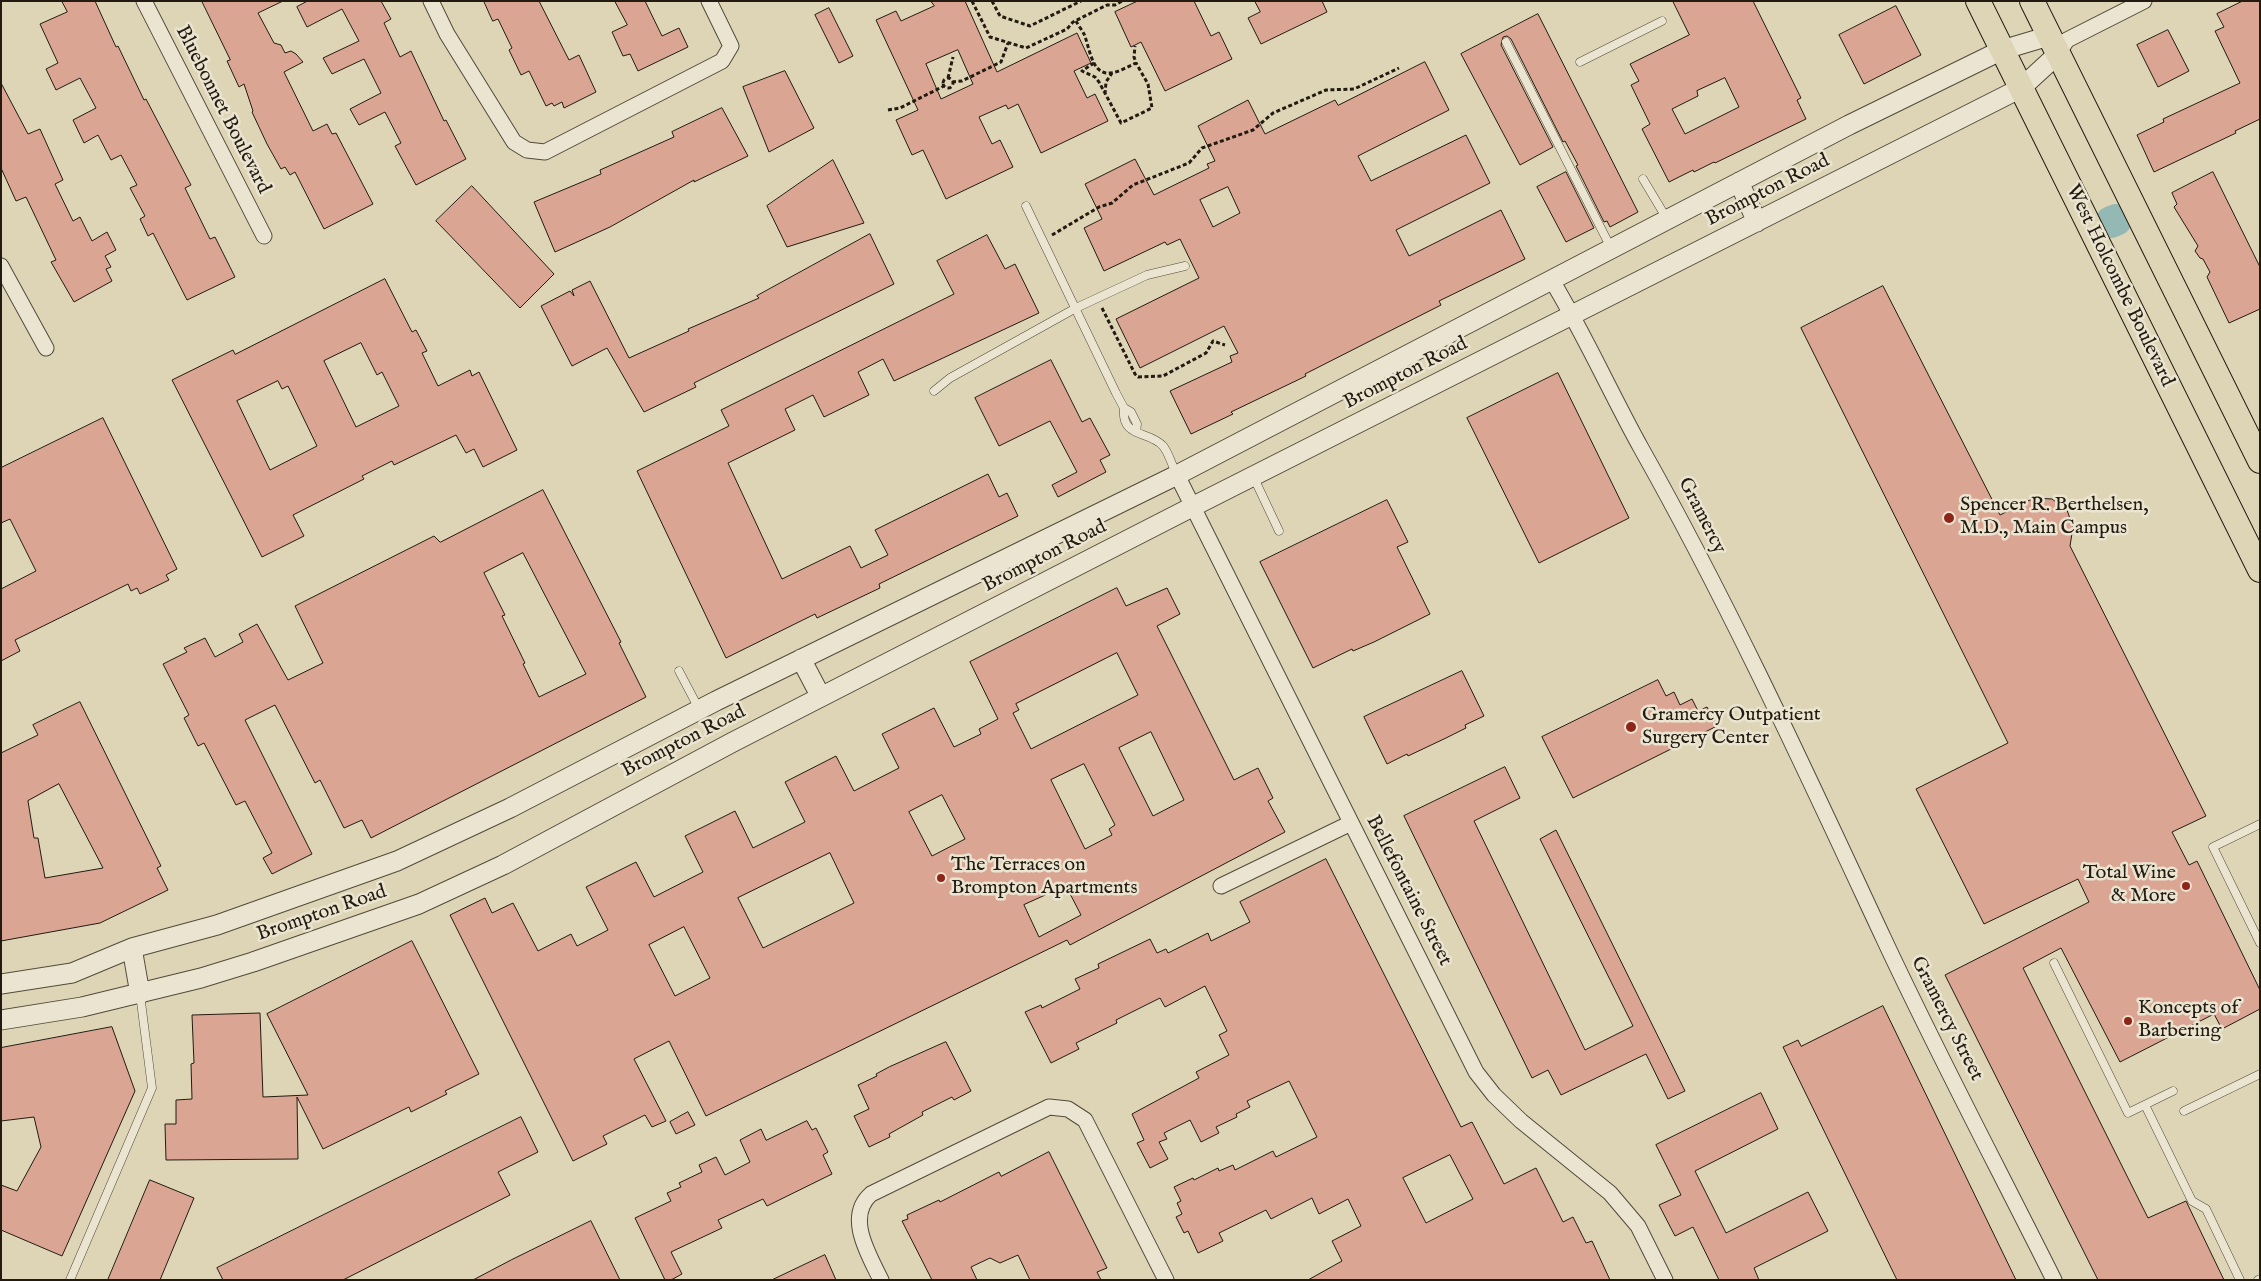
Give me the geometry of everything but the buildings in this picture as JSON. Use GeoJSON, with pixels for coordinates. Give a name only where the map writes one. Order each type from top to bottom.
{"type":"FeatureCollection","features":[{"type":"Feature","properties":{"kind":"main road","name":"West Holcombe Boulevard"},"geometry":{"type":"LineString","coordinates":[[1978,1],[2260,570]]}},
{"type":"Feature","properties":{"kind":"main road"},"geometry":{"type":"LineString","coordinates":[[2032,1],[2058,44],[2260,461]]}},
{"type":"Feature","properties":{"kind":"street","name":"Bluebonnet Boulevard"},"geometry":{"type":"LineString","coordinates":[[144,1],[264,236]]}},
{"type":"Feature","properties":{"kind":"street"},"geometry":{"type":"LineString","coordinates":[[431,1],[447,34],[514,142],[527,150],[545,152],[722,61],[731,46],[709,1]]}},
{"type":"Feature","properties":{"kind":"street","name":"Brompton Road"},"geometry":{"type":"LineString","coordinates":[[1,984],[72,973],[132,948],[217,925],[397,861],[510,808],[800,659],[1177,475],[1667,219],[2002,50],[2058,44],[2144,1]]}},
{"type":"Feature","properties":{"kind":"street","name":"Brompton Road"},"geometry":{"type":"LineString","coordinates":[[1,1020],[140,994],[253,962],[419,904],[503,865],[544,841],[821,697],[1192,507],[2021,88],[2058,44]]}},
{"type":"Feature","properties":{"kind":"street"},"geometry":{"type":"LineString","coordinates":[[1739,182],[1757,222]]}},
{"type":"Feature","properties":{"kind":"street"},"geometry":{"type":"LineString","coordinates":[[1,266],[46,348]]}},
{"type":"Feature","properties":{"kind":"street","name":"Gramercy"},"geometry":{"type":"LineString","coordinates":[[1551,279],[1573,314],[1641,447],[1661,480],[1808,775]]}},
{"type":"Feature","properties":{"kind":"street","name":"Bellefontaine Street"},"geometry":{"type":"LineString","coordinates":[[1177,475],[1476,1072],[1494,1094],[1521,1121],[1610,1193],[1638,1226],[1665,1280]]}},
{"type":"Feature","properties":{"kind":"street"},"geometry":{"type":"LineString","coordinates":[[800,659],[821,697]]}},
{"type":"Feature","properties":{"kind":"street","name":"Gramercy Street"},"geometry":{"type":"LineString","coordinates":[[1808,775],[1883,937],[2054,1280]]}},
{"type":"Feature","properties":{"kind":"street"},"geometry":{"type":"LineString","coordinates":[[1221,886],[1351,823]]}},
{"type":"Feature","properties":{"kind":"street"},"geometry":{"type":"LineString","coordinates":[[132,948],[140,994]]}},
{"type":"Feature","properties":{"kind":"street"},"geometry":{"type":"LineString","coordinates":[[881,1280],[861,1237],[859,1216],[861,1208],[871,1194],[1049,1107],[1068,1109],[1078,1114],[1090,1127],[1166,1280]]}},
{"type":"Feature","properties":{"kind":"lane"},"geometry":{"type":"LineString","coordinates":[[1580,62],[1662,20]]}},
{"type":"Feature","properties":{"kind":"lane"},"geometry":{"type":"LineString","coordinates":[[1506,42],[1611,248]]}},
{"type":"Feature","properties":{"kind":"lane"},"geometry":{"type":"LineString","coordinates":[[1643,179],[1667,219]]}},
{"type":"Feature","properties":{"kind":"lane"},"geometry":{"type":"LineString","coordinates":[[1026,206],[1124,408],[1131,412],[1137,424],[1136,432],[1162,445],[1177,475]]}},
{"type":"Feature","properties":{"kind":"lane"},"geometry":{"type":"LineString","coordinates":[[934,391],[950,378],[1076,308],[1147,275],[1185,266]]}},
{"type":"Feature","properties":{"kind":"lane"},"geometry":{"type":"LineString","coordinates":[[1253,476],[1279,531]]}},
{"type":"Feature","properties":{"kind":"lane"},"geometry":{"type":"LineString","coordinates":[[679,671],[699,710]]}},
{"type":"Feature","properties":{"kind":"lane"},"geometry":{"type":"LineString","coordinates":[[2260,824],[2213,847],[2260,943]]}},
{"type":"Feature","properties":{"kind":"lane"},"geometry":{"type":"LineString","coordinates":[[2054,963],[2128,1113],[2174,1090]]}},
{"type":"Feature","properties":{"kind":"lane"},"geometry":{"type":"LineString","coordinates":[[70,1280],[152,1088],[140,994]]}},
{"type":"Feature","properties":{"kind":"lane"},"geometry":{"type":"LineString","coordinates":[[2184,1111],[2260,1074]]}},
{"type":"Feature","properties":{"kind":"lane"},"geometry":{"type":"LineString","coordinates":[[2145,1105],[2192,1201],[2206,1209],[2240,1280]]}},
{"type":"Feature","properties":{"kind":"path"},"geometry":{"type":"LineString","coordinates":[[972,1],[990,37],[1028,48],[1107,5],[1115,5],[1122,1]]}},
{"type":"Feature","properties":{"kind":"path"},"geometry":{"type":"LineString","coordinates":[[992,1],[1000,16],[1030,26],[1081,1]]}},
{"type":"Feature","properties":{"kind":"path"},"geometry":{"type":"LineString","coordinates":[[1076,21],[1084,34],[1094,63],[1101,71],[1113,72],[1136,63]]}},
{"type":"Feature","properties":{"kind":"path"},"geometry":{"type":"LineString","coordinates":[[952,82],[962,81],[1001,62],[1008,43]]}},
{"type":"Feature","properties":{"kind":"path"},"geometry":{"type":"LineString","coordinates":[[1094,63],[1082,71],[1095,77],[1121,124],[1152,108],[1148,84],[1136,63],[1135,46]]}},
{"type":"Feature","properties":{"kind":"path"},"geometry":{"type":"LineString","coordinates":[[944,86],[943,81],[948,78],[953,57]]}},
{"type":"Feature","properties":{"kind":"path"},"geometry":{"type":"LineString","coordinates":[[1041,238],[1050,235],[1093,210],[1112,203],[1133,185],[1189,163],[1202,148],[1253,130],[1273,113],[1326,90],[1354,89],[1399,68]]}},
{"type":"Feature","properties":{"kind":"path"},"geometry":{"type":"LineString","coordinates":[[1105,94],[1106,82],[1113,72]]}},
{"type":"Feature","properties":{"kind":"path"},"geometry":{"type":"LineString","coordinates":[[948,78],[952,82]]}},
{"type":"Feature","properties":{"kind":"path"},"geometry":{"type":"LineString","coordinates":[[888,110],[900,108],[944,86],[950,87],[952,82]]}},
{"type":"Feature","properties":{"kind":"path"},"geometry":{"type":"LineString","coordinates":[[1097,299],[1134,374],[1138,377],[1163,376],[1206,353],[1213,340],[1225,345]]}},
{"type":"Feature","properties":{"kind":"waterway"},"geometry":{"type":"LineString","coordinates":[[2111,222],[2116,220]]}},
{"type":"Feature","properties":{"kind":"place","name":"Spencer R. Berthelsen, M.D., Main Campus"},"geometry":{"type":"Point","coordinates":[1949,518]}},
{"type":"Feature","properties":{"kind":"place","name":"Gramercy Outpatient Surgery Center"},"geometry":{"type":"Point","coordinates":[1631,727]}},
{"type":"Feature","properties":{"kind":"place","name":"The Terraces on Brompton Apartments"},"geometry":{"type":"Point","coordinates":[941,878]}},
{"type":"Feature","properties":{"kind":"place","name":"Total Wine & More"},"geometry":{"type":"Point","coordinates":[2186,886]}},
{"type":"Feature","properties":{"kind":"place","name":"Koncepts of Barbering"},"geometry":{"type":"Point","coordinates":[2128,1021]}}]}
